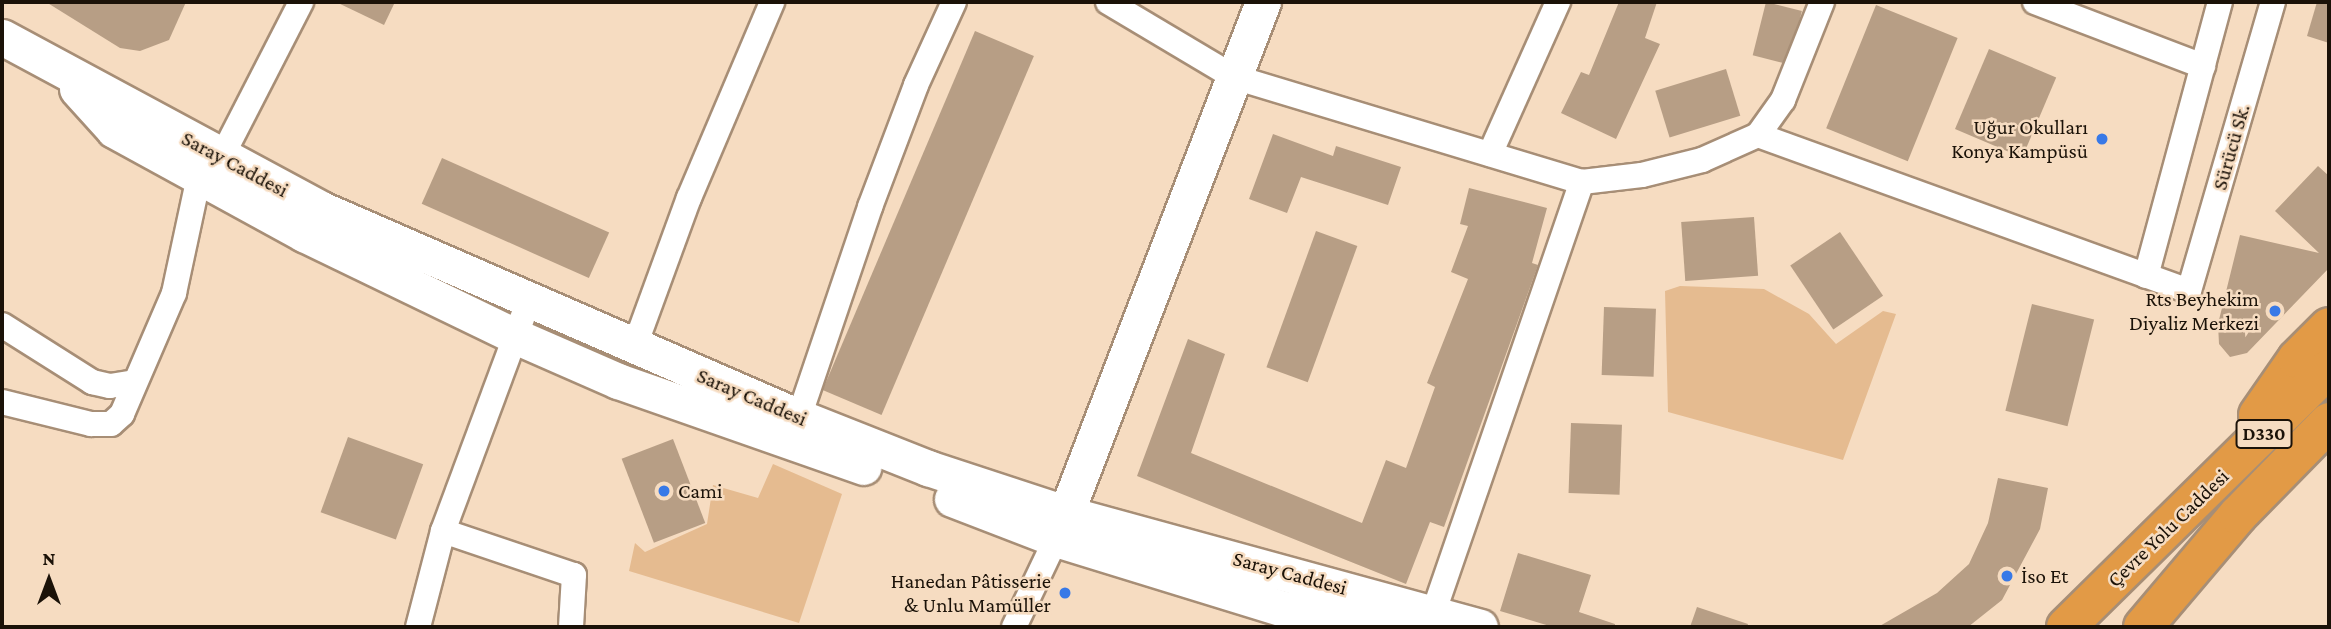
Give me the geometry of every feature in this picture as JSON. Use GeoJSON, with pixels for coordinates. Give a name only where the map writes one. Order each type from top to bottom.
{"type":"FeatureCollection","features":[{"type":"Feature","properties":{"kind":"highway"},"geometry":{"type":"LineString","coordinates":[[2198,500],[2297,359],[2329,327]]}},
{"type":"Feature","properties":{"kind":"highway","name":"Çevre Yolu Caddesi"},"geometry":{"type":"LineString","coordinates":[[2066,627],[2329,369]]}},
{"type":"Feature","properties":{"kind":"highway","name":"Çevre Yolu Caddesi"},"geometry":{"type":"LineString","coordinates":[[2150,618],[2329,422]]}},
{"type":"Feature","properties":{"kind":"highway"},"geometry":{"type":"LineString","coordinates":[[2150,618],[2329,453]]}},
{"type":"Feature","properties":{"kind":"street"},"geometry":{"type":"LineString","coordinates":[[2,402],[23,411],[111,424],[122,414],[174,293],[211,166],[301,2]]}},
{"type":"Feature","properties":{"kind":"street"},"geometry":{"type":"LineString","coordinates":[[634,348],[689,198],[772,2]]}},
{"type":"Feature","properties":{"kind":"street"},"geometry":{"type":"LineString","coordinates":[[799,417],[874,195],[954,2]]}},
{"type":"Feature","properties":{"kind":"street"},"geometry":{"type":"LineString","coordinates":[[1108,2],[1234,76],[1583,183],[1642,175],[1702,160],[1758,135],[1783,100],[1822,2]]}},
{"type":"Feature","properties":{"kind":"street"},"geometry":{"type":"LineString","coordinates":[[1014,627],[1062,526],[1263,2]]}},
{"type":"Feature","properties":{"kind":"street"},"geometry":{"type":"LineString","coordinates":[[1490,154],[1558,2]]}},
{"type":"Feature","properties":{"kind":"street"},"geometry":{"type":"LineString","coordinates":[[2035,2],[2203,66]]}},
{"type":"Feature","properties":{"kind":"street"},"geometry":{"type":"LineString","coordinates":[[1758,135],[2146,276],[2220,2]]}},
{"type":"Feature","properties":{"kind":"street","name":"Sürücü Sk."},"geometry":{"type":"LineString","coordinates":[[2146,276],[2189,291],[2273,2]]}},
{"type":"Feature","properties":{"kind":"street","name":"Saray Caddesi"},"geometry":{"type":"LineString","coordinates":[[2,37],[61,71],[114,130],[321,209],[634,348],[1062,526],[1434,611],[1480,627]]}},
{"type":"Feature","properties":{"kind":"street","name":"Saray Caddesi"},"geometry":{"type":"LineString","coordinates":[[211,166],[304,234],[515,336],[618,381],[1062,526],[1284,609],[1398,627]]}},
{"type":"Feature","properties":{"kind":"street"},"geometry":{"type":"LineString","coordinates":[[1434,611],[1583,183]]}},
{"type":"Feature","properties":{"kind":"street"},"geometry":{"type":"LineString","coordinates":[[418,627],[443,531],[528,302]]}},
{"type":"Feature","properties":{"kind":"street"},"geometry":{"type":"LineString","coordinates":[[2,325],[92,382],[110,386],[135,382]]}},
{"type":"Feature","properties":{"kind":"street"},"geometry":{"type":"LineString","coordinates":[[443,531],[574,575],[571,627]]}},
{"type":"Feature","properties":{"kind":"shaded area"},"geometry":{"type":"Polygon","coordinates":[[[1680,286],[1764,289],[1809,314],[1836,344],[1883,311],[1896,314],[1843,460],[1668,412],[1665,291],[1680,286]]]}},
{"type":"Feature","properties":{"kind":"shaded area"},"geometry":{"type":"Polygon","coordinates":[[[773,464],[842,494],[799,623],[629,571],[635,543],[645,552],[707,524],[713,485],[758,498],[773,464]]]}},
{"type":"Feature","properties":{"kind":"building"},"geometry":{"type":"Polygon","coordinates":[[[46,2],[186,2],[169,40],[140,51],[120,48],[46,2]]]}},
{"type":"Feature","properties":{"kind":"building"},"geometry":{"type":"Polygon","coordinates":[[[336,2],[395,2],[384,25],[336,2]]]}},
{"type":"Feature","properties":{"kind":"building"},"geometry":{"type":"Polygon","coordinates":[[[1619,2],[1657,2],[1645,38],[1660,44],[1616,139],[1561,113],[1581,72],[1589,75],[1619,2]]]}},
{"type":"Feature","properties":{"kind":"building"},"geometry":{"type":"Polygon","coordinates":[[[1766,2],[1802,11],[1789,64],[1753,55],[1766,2]]]}},
{"type":"Feature","properties":{"kind":"building"},"geometry":{"type":"Polygon","coordinates":[[[2317,2],[2329,2],[2329,43],[2307,36],[2317,2]]]}},
{"type":"Feature","properties":{"kind":"building"},"geometry":{"type":"Polygon","coordinates":[[[1876,5],[1958,38],[1908,161],[1826,128],[1876,5]]]}},
{"type":"Feature","properties":{"kind":"building"},"geometry":{"type":"Polygon","coordinates":[[[975,31],[1034,56],[882,415],[823,390],[975,31]]]}},
{"type":"Feature","properties":{"kind":"building"},"geometry":{"type":"Polygon","coordinates":[[[1989,49],[2056,78],[2022,158],[1955,129],[1989,49]]]}},
{"type":"Feature","properties":{"kind":"building"},"geometry":{"type":"Polygon","coordinates":[[[1726,69],[1740,116],[1670,137],[1655,91],[1726,69]]]}},
{"type":"Feature","properties":{"kind":"building"},"geometry":{"type":"Polygon","coordinates":[[[1273,134],[1333,156],[1336,146],[1401,167],[1388,205],[1301,177],[1287,213],[1249,199],[1273,134]]]}},
{"type":"Feature","properties":{"kind":"building"},"geometry":{"type":"Polygon","coordinates":[[[442,158],[609,232],[589,278],[422,204],[442,158]]]}},
{"type":"Feature","properties":{"kind":"building"},"geometry":{"type":"Polygon","coordinates":[[[2318,166],[2329,176],[2329,268],[2247,353],[2230,357],[2219,344],[2218,324],[2240,235],[2319,253],[2275,211],[2318,166]]]}},
{"type":"Feature","properties":{"kind":"building"},"geometry":{"type":"Polygon","coordinates":[[[1469,188],[1547,208],[1532,263],[1538,265],[1444,527],[1430,522],[1406,584],[1137,476],[1188,339],[1225,354],[1191,453],[1362,523],[1386,460],[1406,468],[1435,387],[1427,383],[1468,279],[1451,272],[1468,226],[1460,224],[1469,188]]]}},
{"type":"Feature","properties":{"kind":"building"},"geometry":{"type":"Polygon","coordinates":[[[1754,217],[1758,276],[1685,281],[1681,222],[1754,217]]]}},
{"type":"Feature","properties":{"kind":"building"},"geometry":{"type":"Polygon","coordinates":[[[1316,231],[1357,246],[1308,382],[1266,367],[1316,231]]]}},
{"type":"Feature","properties":{"kind":"building"},"geometry":{"type":"Polygon","coordinates":[[[1840,232],[1883,296],[1833,329],[1790,266],[1840,232]]]}},
{"type":"Feature","properties":{"kind":"building"},"geometry":{"type":"Polygon","coordinates":[[[2032,304],[2094,319],[2067,426],[2005,411],[2032,304]]]}},
{"type":"Feature","properties":{"kind":"building"},"geometry":{"type":"Polygon","coordinates":[[[1604,307],[1656,309],[1654,377],[1602,375],[1604,307]]]}},
{"type":"Feature","properties":{"kind":"building"},"geometry":{"type":"Polygon","coordinates":[[[1571,423],[1622,425],[1620,495],[1569,493],[1571,423]]]}},
{"type":"Feature","properties":{"kind":"building"},"geometry":{"type":"Polygon","coordinates":[[[348,437],[423,464],[396,540],[321,512],[348,437]]]}},
{"type":"Feature","properties":{"kind":"building","name":"Cami"},"geometry":{"type":"Polygon","coordinates":[[[673,439],[705,523],[654,543],[622,459],[673,439]]]}},
{"type":"Feature","properties":{"kind":"building"},"geometry":{"type":"Polygon","coordinates":[[[1998,478],[2048,488],[2040,529],[2002,600],[1968,627],[1878,627],[1937,593],[1969,564],[1988,523],[1998,478]]]}},
{"type":"Feature","properties":{"kind":"building"},"geometry":{"type":"Polygon","coordinates":[[[1518,553],[1591,575],[1579,612],[1615,624],[1615,627],[1553,627],[1500,611],[1518,553]]]}},
{"type":"Feature","properties":{"kind":"building"},"geometry":{"type":"Polygon","coordinates":[[[1697,607],[1748,624],[1747,627],[1690,627],[1697,607]]]}},
{"type":"Feature","properties":{"kind":"place","name":"Uğur Okulları Konya Kampüsü"},"geometry":{"type":"Point","coordinates":[2102,139]}},
{"type":"Feature","properties":{"kind":"place","name":"Rts Beyhekim Diyaliz Merkezi"},"geometry":{"type":"Point","coordinates":[2275,311]}},
{"type":"Feature","properties":{"kind":"place","name":"Cami"},"geometry":{"type":"Point","coordinates":[664,491]}},
{"type":"Feature","properties":{"kind":"place","name":"İso Et"},"geometry":{"type":"Point","coordinates":[2007,576]}},
{"type":"Feature","properties":{"kind":"place","name":"Hanedan Pâtisserie & Unlu Mamüller"},"geometry":{"type":"Point","coordinates":[1065,593]}}]}
